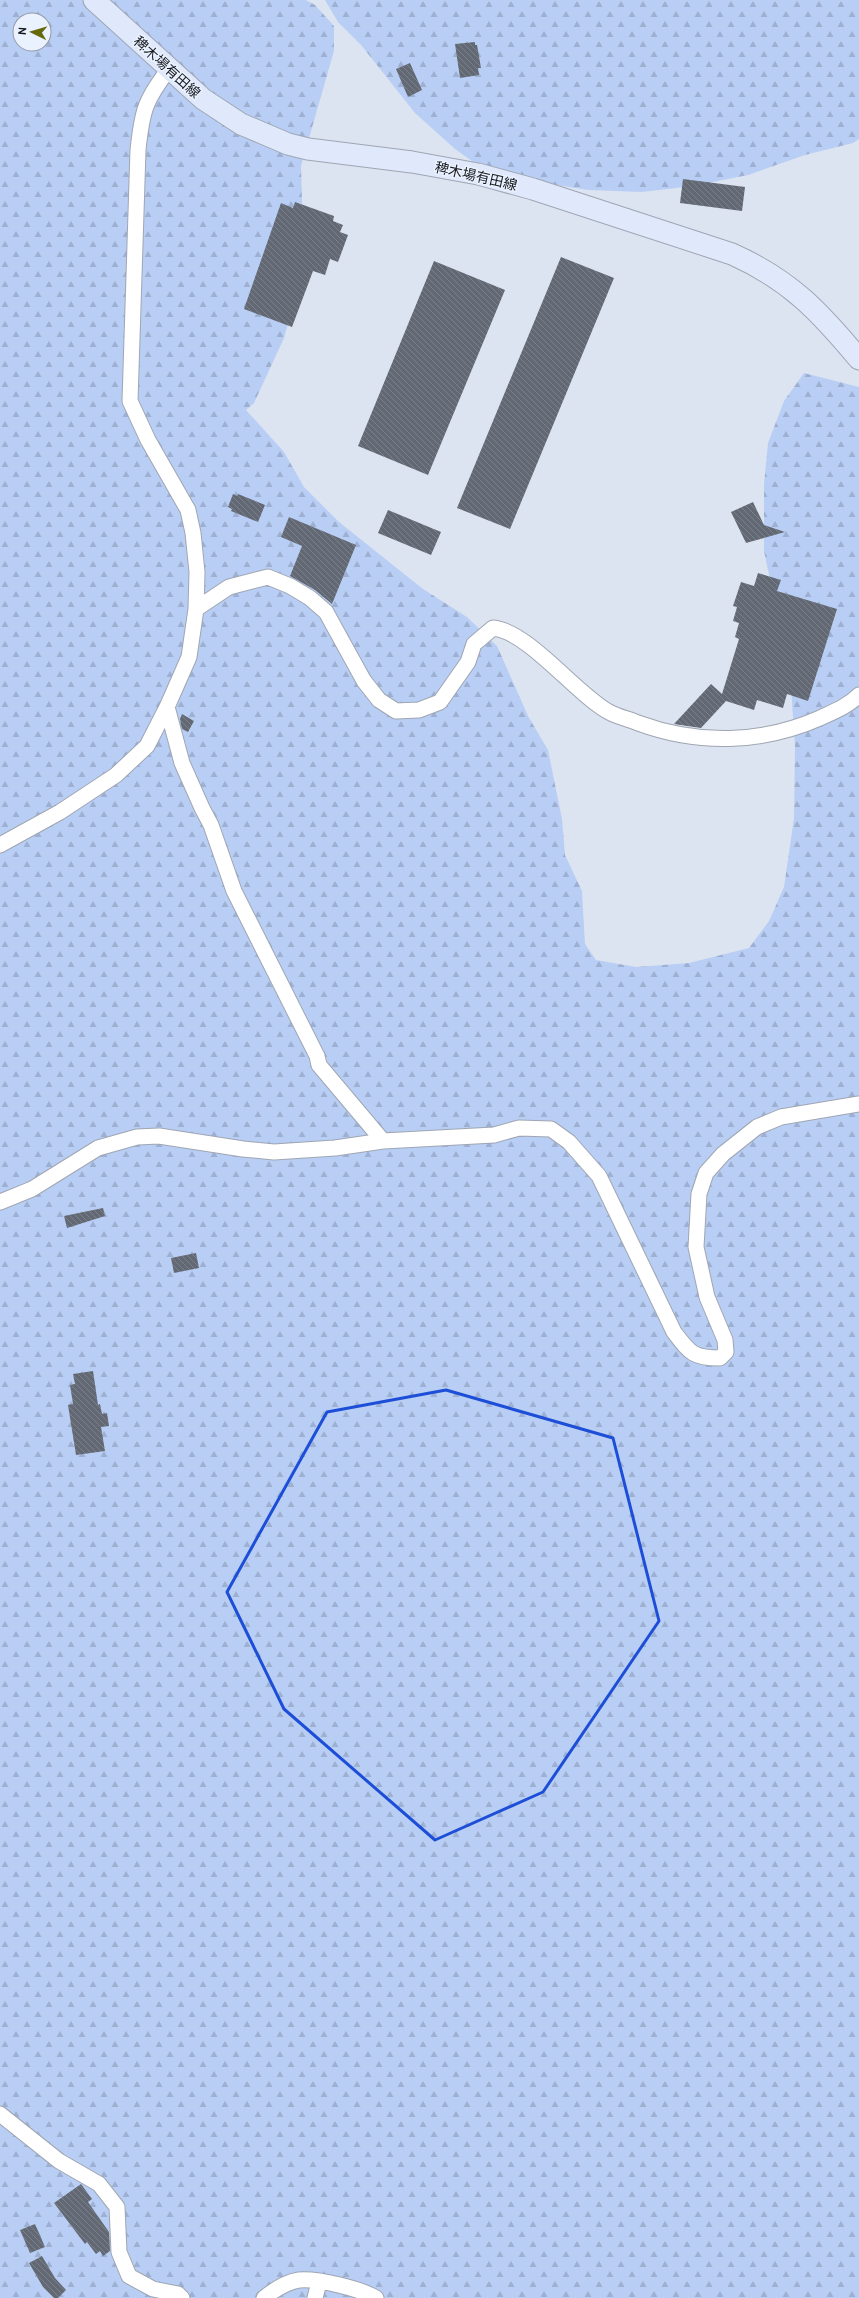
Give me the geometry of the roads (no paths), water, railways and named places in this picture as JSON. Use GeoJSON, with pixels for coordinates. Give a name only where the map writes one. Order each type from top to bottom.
{"type":"FeatureCollection","features":[{"type":"Feature","properties":{"kind":"main road","name":"稗木場有田線"},"geometry":{"type":"LineString","coordinates":[[94,0],[169,69],[221,113],[264,135],[288,144],[308,149],[412,162],[478,174],[533,189],[732,254],[760,266],[789,285],[817,311],[859,359]]}},
{"type":"Feature","properties":{"kind":"street"},"geometry":{"type":"LineString","coordinates":[[0,845],[60,812],[116,775],[147,746],[167,707],[189,657],[196,609],[197,572],[193,534],[188,510],[148,440],[130,401],[138,150],[141,120],[151,93],[169,69]]}},
{"type":"Feature","properties":{"kind":"street"},"geometry":{"type":"LineString","coordinates":[[196,609],[229,586],[268,577],[290,586],[310,598],[326,612],[364,681],[379,700],[396,711],[420,710],[440,702],[468,662],[474,644],[493,628],[503,629],[527,645],[609,712],[655,729],[685,736],[716,739],[753,738],[796,728],[850,704],[859,695]]}},
{"type":"Feature","properties":{"kind":"street"},"geometry":{"type":"LineString","coordinates":[[167,707],[182,763],[202,808],[212,825],[234,891],[317,1056],[319,1065],[383,1141]]}},
{"type":"Feature","properties":{"kind":"street"},"geometry":{"type":"LineString","coordinates":[[0,1202],[32,1189],[98,1148],[137,1137],[159,1136],[243,1149],[274,1152],[335,1148],[383,1141],[494,1135],[519,1128],[551,1129],[569,1142],[599,1176],[674,1332],[685,1347],[689,1352],[702,1358],[720,1358],[726,1352],[725,1340],[707,1297],[696,1247],[699,1194],[706,1173],[723,1154],[757,1127],[781,1117],[859,1104]]}},
{"type":"Feature","properties":{"kind":"street"},"geometry":{"type":"LineString","coordinates":[[0,2114],[59,2162],[99,2184],[117,2207],[119,2252],[129,2276],[153,2289],[178,2294],[182,2298]]}},
{"type":"Feature","properties":{"kind":"street"},"geometry":{"type":"LineString","coordinates":[[264,2298],[276,2288],[299,2280],[319,2282],[368,2293],[376,2298]]}},
{"type":"Feature","properties":{"kind":"street"},"geometry":{"type":"LineString","coordinates":[[315,2298],[319,2282]]}}]}
